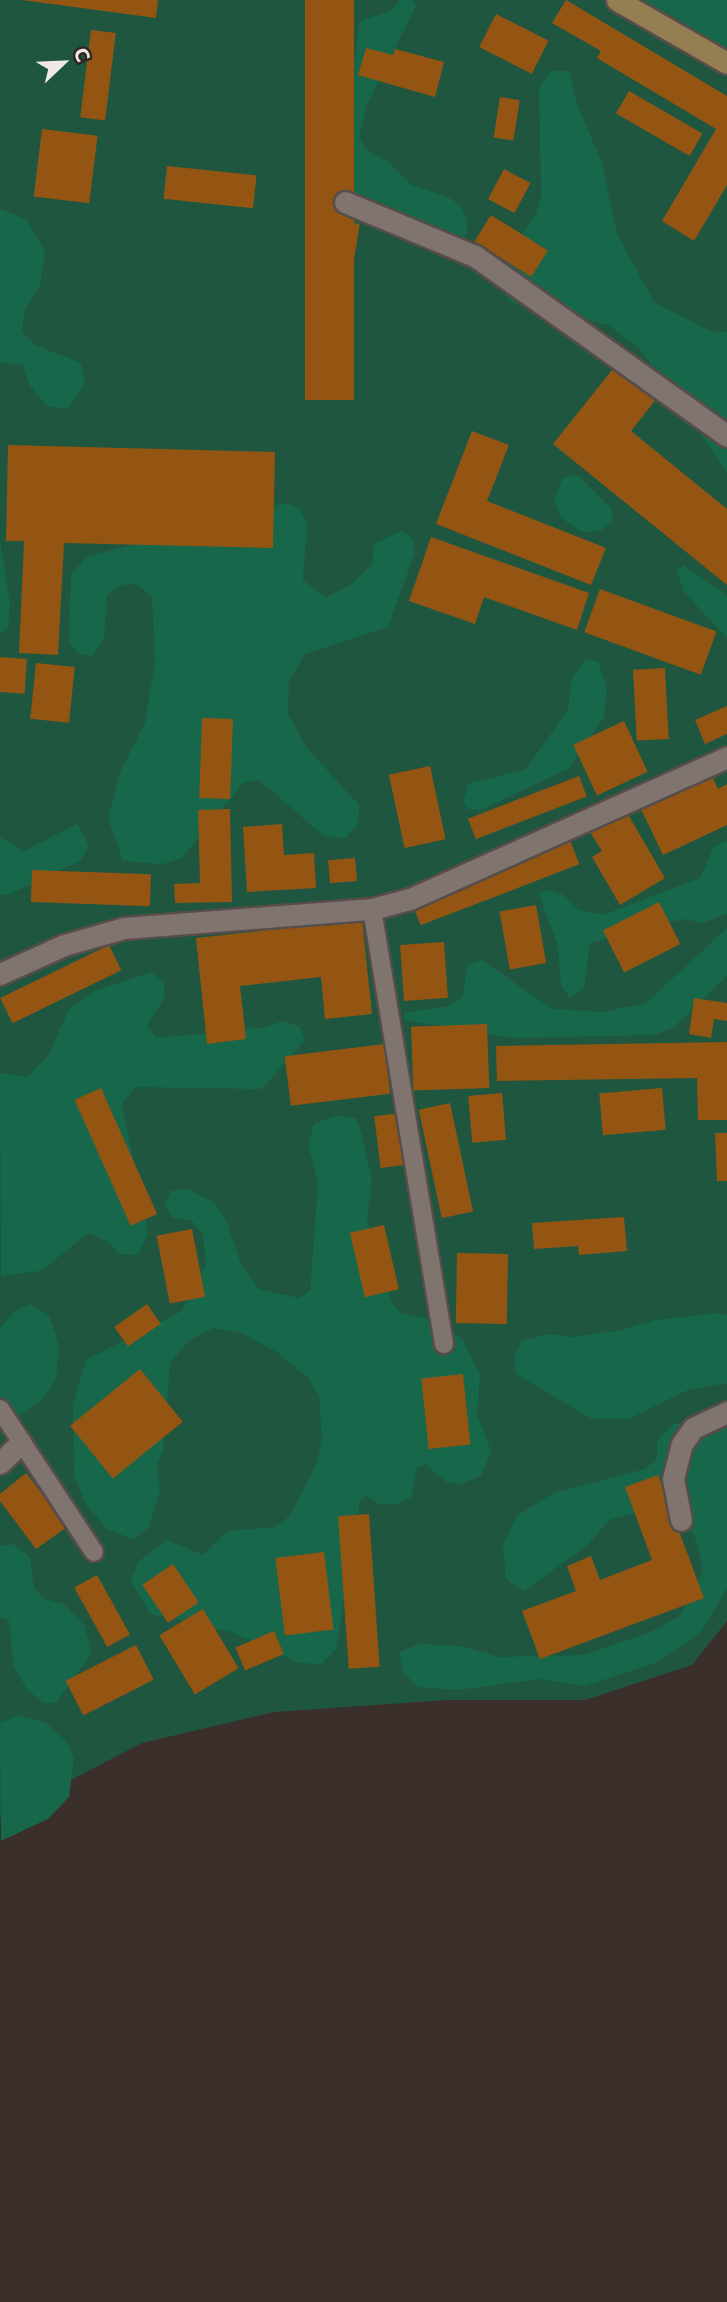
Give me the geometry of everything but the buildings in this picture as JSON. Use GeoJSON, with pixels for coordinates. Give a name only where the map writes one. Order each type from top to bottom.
{"type":"FeatureCollection","features":[{"type":"Feature","properties":{"kind":"main road"},"geometry":{"type":"LineString","coordinates":[[617,0],[727,63]]}},
{"type":"Feature","properties":{"kind":"street"},"geometry":{"type":"LineString","coordinates":[[345,202],[475,256],[727,436]]}},
{"type":"Feature","properties":{"kind":"street"},"geometry":{"type":"LineString","coordinates":[[0,974],[64,945],[124,928],[372,909],[410,899],[727,757]]}},
{"type":"Feature","properties":{"kind":"street"},"geometry":{"type":"LineString","coordinates":[[681,1520],[673,1479],[682,1444],[693,1428],[727,1412]]}},
{"type":"Feature","properties":{"kind":"street"},"geometry":{"type":"LineString","coordinates":[[0,1463],[21,1443]]}},
{"type":"Feature","properties":{"kind":"lane"},"geometry":{"type":"LineString","coordinates":[[372,909],[444,1344]]}},
{"type":"Feature","properties":{"kind":"lane"},"geometry":{"type":"LineString","coordinates":[[0,1409],[94,1552]]}},
{"type":"Feature","properties":{"kind":"green space"},"geometry":{"type":"Polygon","coordinates":[[[0,0],[604,0],[727,72],[727,1400],[699,1412],[677,1441],[727,1581],[727,1621],[692,1665],[585,1700],[448,1700],[274,1712],[142,1743],[0,1817],[0,0]]]}},
{"type":"Feature","properties":{"kind":"green space"},"geometry":{"type":"Polygon","coordinates":[[[400,0],[413,0],[416,6],[366,107],[359,137],[366,149],[390,163],[411,185],[451,198],[463,210],[468,228],[463,243],[364,210],[342,183],[340,164],[360,21],[391,11],[400,0]]]}},
{"type":"Feature","properties":{"kind":"green space"},"geometry":{"type":"Polygon","coordinates":[[[604,0],[727,0],[727,72],[604,0]]]}},
{"type":"Feature","properties":{"kind":"green space"},"geometry":{"type":"Polygon","coordinates":[[[550,71],[569,71],[577,104],[602,163],[617,234],[654,302],[710,331],[727,332],[727,472],[640,349],[609,325],[510,302],[494,277],[536,213],[541,196],[539,89],[550,71]]]}},
{"type":"Feature","properties":{"kind":"green space"},"geometry":{"type":"Polygon","coordinates":[[[0,209],[26,219],[45,252],[40,286],[25,309],[22,332],[35,345],[81,363],[85,383],[69,408],[48,407],[30,386],[23,365],[0,362],[0,209]]]}},
{"type":"Feature","properties":{"kind":"green space"},"geometry":{"type":"Polygon","coordinates":[[[579,476],[611,508],[613,520],[601,531],[582,532],[561,518],[554,501],[563,477],[579,476]]]}},
{"type":"Feature","properties":{"kind":"green space"},"geometry":{"type":"Polygon","coordinates":[[[284,503],[299,508],[307,523],[303,580],[326,597],[351,585],[372,564],[374,544],[401,531],[412,538],[415,552],[388,627],[305,654],[289,681],[288,714],[306,747],[359,805],[358,825],[345,838],[324,836],[259,780],[243,783],[182,858],[162,864],[123,861],[108,818],[121,770],[145,723],[155,662],[152,597],[135,583],[119,586],[107,595],[104,639],[92,656],[79,654],[69,642],[71,574],[87,557],[284,503]]]}},
{"type":"Feature","properties":{"kind":"green space"},"geometry":{"type":"Polygon","coordinates":[[[0,540],[10,603],[8,628],[0,634],[0,540]]]}},
{"type":"Feature","properties":{"kind":"green space"},"geometry":{"type":"Polygon","coordinates":[[[683,565],[727,596],[727,638],[684,592],[677,571],[683,565]]]}},
{"type":"Feature","properties":{"kind":"green space"},"geometry":{"type":"Polygon","coordinates":[[[586,659],[598,662],[607,686],[604,717],[568,769],[481,810],[468,809],[463,802],[468,784],[526,769],[568,710],[571,680],[586,659]]]}},
{"type":"Feature","properties":{"kind":"green space"},"geometry":{"type":"Polygon","coordinates":[[[77,824],[89,846],[80,861],[8,895],[0,894],[0,837],[24,851],[77,824]]]}},
{"type":"Feature","properties":{"kind":"green space"},"geometry":{"type":"Polygon","coordinates":[[[727,841],[727,914],[703,923],[684,919],[590,943],[584,989],[570,998],[561,986],[558,946],[539,894],[547,890],[564,895],[578,910],[603,915],[700,878],[714,847],[727,841]]]}},
{"type":"Feature","properties":{"kind":"green space"},"geometry":{"type":"Polygon","coordinates":[[[727,928],[727,976],[674,1027],[655,1035],[515,1038],[404,1020],[404,1013],[450,1006],[463,996],[467,965],[482,960],[552,1009],[602,1012],[646,1003],[727,928]]]}},
{"type":"Feature","properties":{"kind":"green space"},"geometry":{"type":"Polygon","coordinates":[[[152,972],[164,983],[165,997],[147,1025],[157,1038],[266,1027],[283,1021],[300,1027],[305,1040],[262,1089],[135,1087],[122,1104],[148,1233],[138,1255],[119,1254],[108,1242],[89,1233],[40,1271],[1,1276],[0,1073],[27,1077],[48,1056],[69,1009],[94,991],[152,972]]]}},
{"type":"Feature","properties":{"kind":"green space"},"geometry":{"type":"Polygon","coordinates":[[[337,1115],[356,1118],[362,1135],[372,1181],[367,1219],[393,1305],[401,1313],[425,1318],[462,1339],[480,1375],[477,1415],[491,1451],[482,1475],[462,1484],[446,1482],[425,1464],[417,1468],[411,1498],[397,1504],[379,1504],[367,1496],[360,1501],[336,1649],[321,1664],[299,1663],[232,1632],[150,1614],[131,1581],[138,1562],[167,1540],[203,1555],[228,1531],[274,1527],[290,1516],[315,1467],[322,1440],[319,1396],[308,1378],[277,1352],[239,1332],[213,1328],[189,1341],[170,1363],[163,1451],[157,1463],[160,1491],[149,1527],[134,1539],[108,1530],[86,1504],[74,1476],[73,1405],[86,1360],[182,1311],[206,1265],[203,1235],[192,1221],[172,1218],[164,1203],[171,1191],[188,1189],[213,1202],[226,1220],[241,1264],[259,1289],[299,1298],[310,1291],[318,1182],[308,1145],[314,1124],[337,1115]]]}},
{"type":"Feature","properties":{"kind":"green space"},"geometry":{"type":"Polygon","coordinates":[[[30,1304],[49,1316],[59,1345],[56,1380],[42,1399],[9,1424],[0,1424],[0,1328],[14,1312],[30,1304]]]}},
{"type":"Feature","properties":{"kind":"green space"},"geometry":{"type":"Polygon","coordinates":[[[716,1313],[727,1315],[727,1383],[688,1390],[629,1419],[592,1419],[516,1374],[514,1357],[522,1340],[550,1334],[573,1337],[622,1330],[656,1320],[716,1313]]]}},
{"type":"Feature","properties":{"kind":"green space"},"geometry":{"type":"Polygon","coordinates":[[[727,1419],[727,1589],[701,1632],[656,1663],[584,1686],[539,1679],[458,1690],[418,1687],[403,1672],[399,1652],[420,1644],[461,1646],[500,1657],[584,1655],[650,1632],[680,1616],[703,1571],[696,1540],[675,1502],[609,1520],[589,1544],[524,1591],[506,1579],[503,1545],[517,1515],[554,1493],[645,1469],[657,1459],[657,1441],[673,1424],[727,1419]]]}},
{"type":"Feature","properties":{"kind":"green space"},"geometry":{"type":"Polygon","coordinates":[[[14,1544],[30,1558],[34,1588],[45,1599],[64,1604],[84,1625],[92,1653],[56,1703],[43,1703],[27,1689],[14,1668],[9,1621],[0,1617],[0,1546],[14,1544]]]}},
{"type":"Feature","properties":{"kind":"green space"},"geometry":{"type":"Polygon","coordinates":[[[19,1716],[45,1722],[67,1742],[74,1758],[69,1797],[48,1819],[1,1841],[0,1722],[19,1716]]]}}]}
